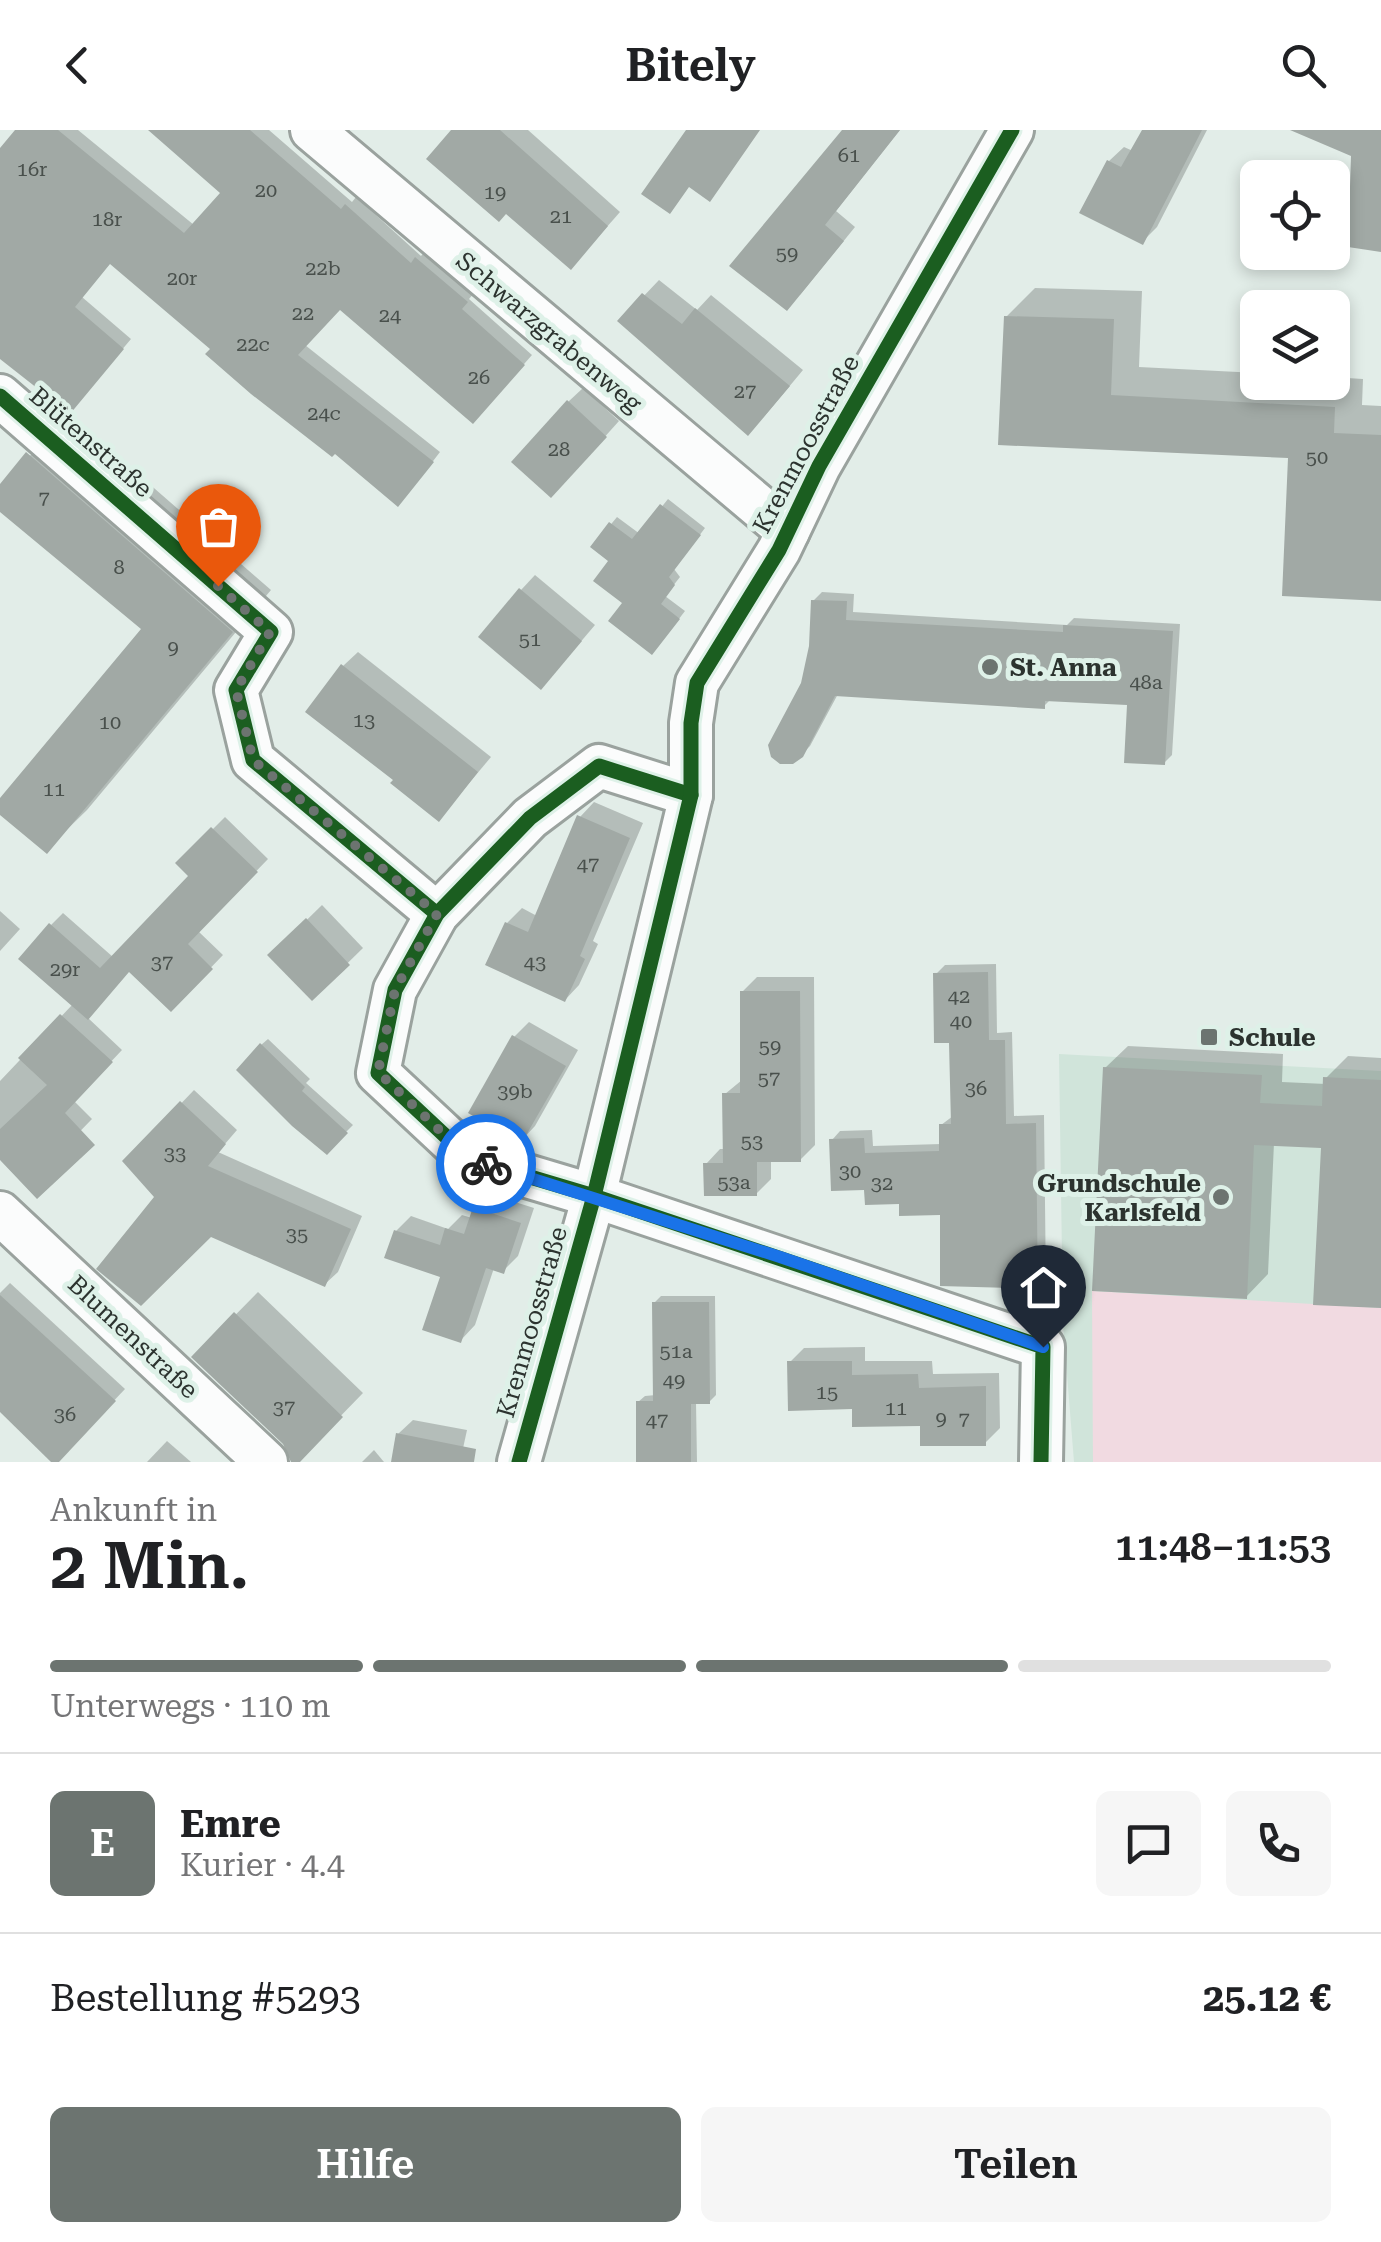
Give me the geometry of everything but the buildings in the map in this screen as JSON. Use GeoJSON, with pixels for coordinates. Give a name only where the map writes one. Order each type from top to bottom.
{"type":"FeatureCollection","features":[{"type":"Feature","properties":{"kind":"street","name":"Schwarzgrabenweg"},"geometry":{"type":"LineString","coordinates":[[312,130],[788,531]]}},
{"type":"Feature","properties":{"kind":"street","name":"Krenmoosstraße"},"geometry":{"type":"LineString","coordinates":[[519,1462],[594,1196],[690,795],[691,723],[697,683],[788,531],[819,466],[1012,130]]}},
{"type":"Feature","properties":{"kind":"street","name":"Blütenstraße"},"geometry":{"type":"LineString","coordinates":[[0,396],[270,632],[236,690],[253,760],[437,914]]}},
{"type":"Feature","properties":{"kind":"street"},"geometry":{"type":"LineString","coordinates":[[690,795],[599,766],[530,818],[437,914],[395,990],[378,1072],[470,1159],[594,1196],[1043,1347],[1041,1462]]}},
{"type":"Feature","properties":{"kind":"street","name":"Blumenstraße"},"geometry":{"type":"LineString","coordinates":[[0,1213],[266,1462]]}},
{"type":"Feature","properties":{"kind":"shaded area","name":"Grundschule Karlsfeld"},"geometry":{"type":"Polygon","coordinates":[[[1059,1054],[1381,1071],[1381,1462],[1074,1462],[1063,1324],[1059,1054]]]}},
{"type":"Feature","properties":{"kind":"shaded area"},"geometry":{"type":"Polygon","coordinates":[[[1092,1291],[1381,1308],[1381,1462],[1093,1462],[1092,1291]]]}},
{"type":"Feature","properties":{"kind":"cycle path"},"geometry":{"type":"LineString","coordinates":[[519,1462],[594,1196],[691,795],[691,723],[697,683],[779,550],[819,466],[1012,130]]}},
{"type":"Feature","properties":{"kind":"cycle path"},"geometry":{"type":"LineString","coordinates":[[0,396],[271,632],[236,690],[253,760],[437,914]]}},
{"type":"Feature","properties":{"kind":"cycle path"},"geometry":{"type":"LineString","coordinates":[[691,795],[599,766],[530,818],[437,914],[395,990],[378,1073],[470,1159],[594,1196],[1043,1347],[1041,1462]]}},
{"type":"Feature","properties":{"kind":"way so far"},"geometry":{"type":"LineString","coordinates":[[218,586],[270,632],[236,690],[253,760],[437,914],[395,990],[378,1072],[470,1159],[486,1164]]}},
{"type":"Feature","properties":{"kind":"place","name":"St. Anna"},"geometry":{"type":"Point","coordinates":[990,667]}},
{"type":"Feature","properties":{"kind":"place","name":"Schule"},"geometry":{"type":"Point","coordinates":[1209,1037]}},
{"type":"Feature","properties":{"kind":"place","name":"Grundschule Karlsfeld"},"geometry":{"type":"Point","coordinates":[1221,1197]}},
{"type":"Feature","properties":{"kind":"route"},"geometry":{"type":"LineString","coordinates":[[486,1164],[780,1257],[1043,1347]]}}]}
